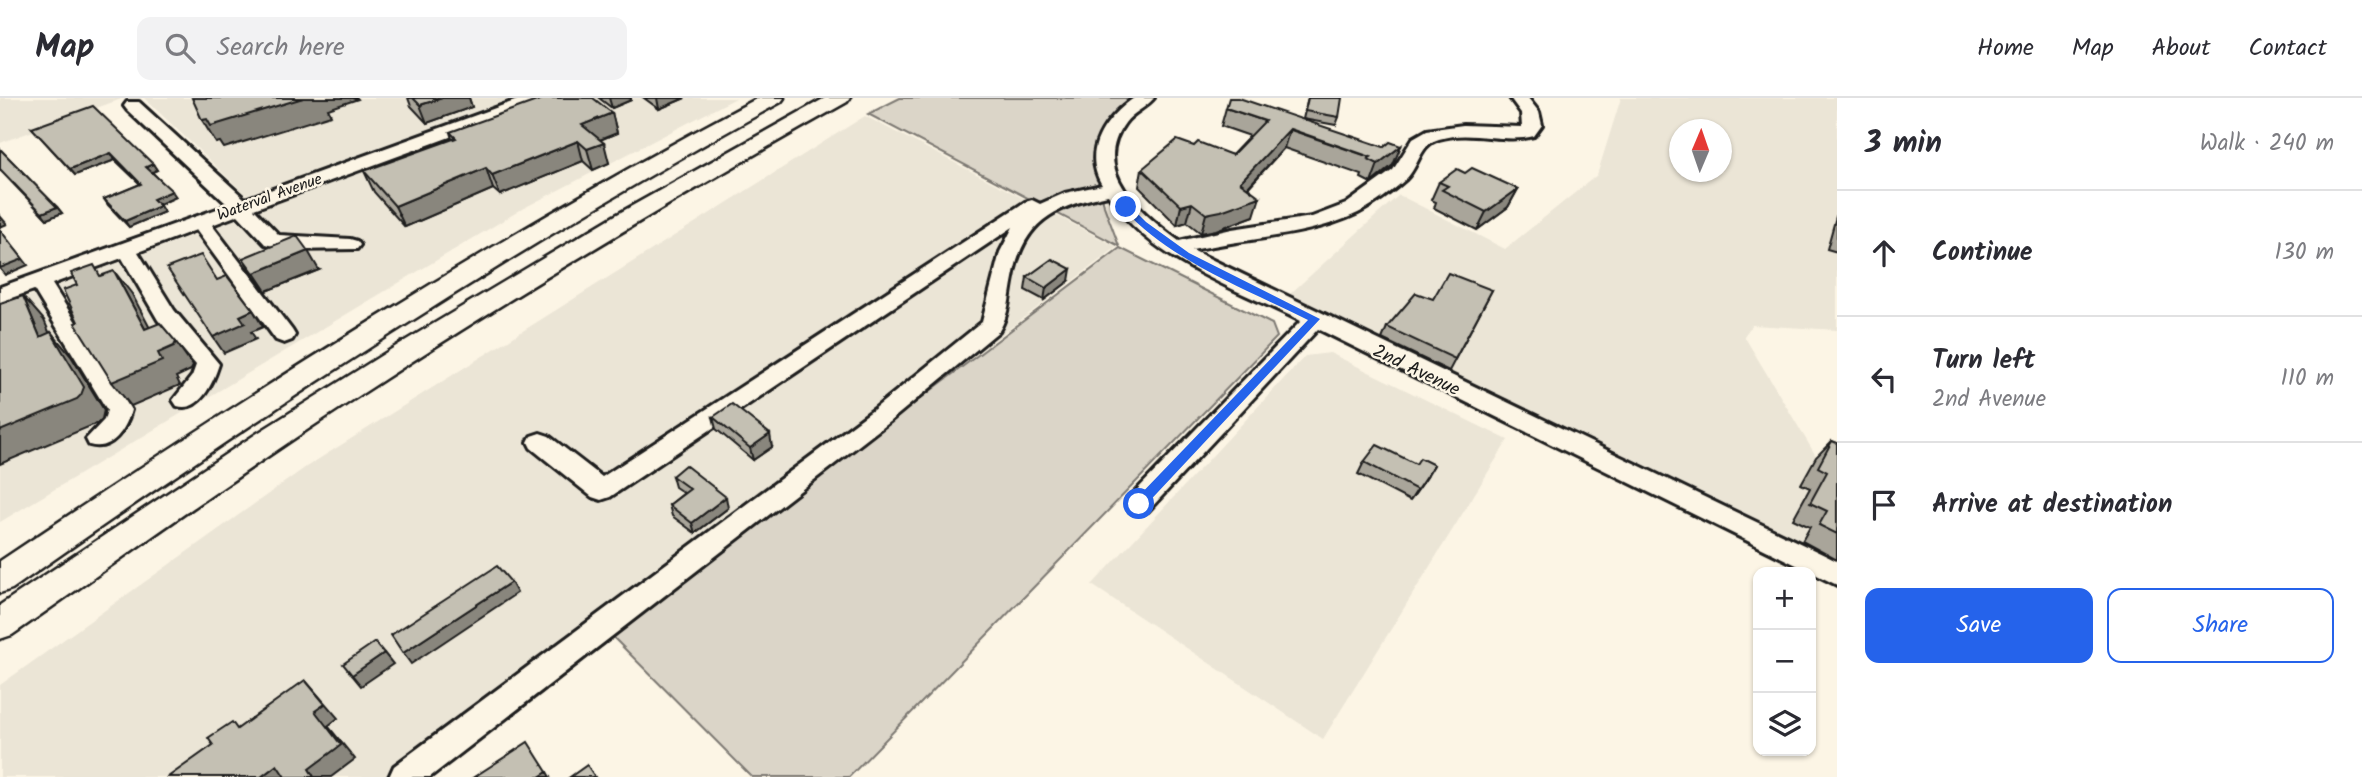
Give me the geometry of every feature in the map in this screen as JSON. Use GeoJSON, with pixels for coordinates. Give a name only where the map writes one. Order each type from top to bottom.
{"type":"FeatureCollection","features":[{"type":"Feature","properties":{"kind":"main road"},"geometry":{"type":"LineString","coordinates":[[0,579],[385,321],[607,189],[774,98]]}},
{"type":"Feature","properties":{"kind":"main road"},"geometry":{"type":"LineString","coordinates":[[0,624],[269,441],[456,323],[637,212],[840,98]]}},
{"type":"Feature","properties":{"kind":"street","name":"Waterval Avenue"},"geometry":{"type":"LineString","coordinates":[[0,295],[539,98]]}},
{"type":"Feature","properties":{"kind":"street"},"geometry":{"type":"LineString","coordinates":[[1109,181],[1102,155],[1106,140],[1119,118],[1145,98]]}},
{"type":"Feature","properties":{"kind":"street"},"geometry":{"type":"LineString","coordinates":[[1175,248],[1232,235],[1316,222],[1353,208],[1400,174],[1419,142],[1433,134],[1463,130],[1513,134],[1528,132],[1533,125],[1530,112],[1519,98]]}},
{"type":"Feature","properties":{"kind":"street"},"geometry":{"type":"LineString","coordinates":[[133,106],[241,206],[272,240],[300,245],[350,244]]}},
{"type":"Feature","properties":{"kind":"street"},"geometry":{"type":"LineString","coordinates":[[540,442],[601,490],[1053,192],[1109,181]]}},
{"type":"Feature","properties":{"kind":"street"},"geometry":{"type":"LineString","coordinates":[[405,777],[881,416],[991,326],[997,315],[1003,272],[1016,237],[1042,208],[1109,181]]}},
{"type":"Feature","properties":{"kind":"street","name":"2nd Avenue"},"geometry":{"type":"LineString","coordinates":[[1109,181],[1142,224],[1175,248],[1837,574]]}},
{"type":"Feature","properties":{"kind":"street"},"geometry":{"type":"LineString","coordinates":[[199,221],[284,335]]}},
{"type":"Feature","properties":{"kind":"street"},"geometry":{"type":"LineString","coordinates":[[126,248],[166,315],[208,364],[203,379],[185,400]]}},
{"type":"Feature","properties":{"kind":"street"},"geometry":{"type":"LineString","coordinates":[[39,280],[119,410],[116,424],[98,439]]}},
{"type":"Feature","properties":{"kind":"street"},"geometry":{"type":"LineString","coordinates":[[1139,504],[1315,319]]}},
{"type":"Feature","properties":{"kind":"shaded area"},"geometry":{"type":"Polygon","coordinates":[[[0,98],[124,98],[0,143],[0,98]]]}},
{"type":"Feature","properties":{"kind":"shaded area"},"geometry":{"type":"Polygon","coordinates":[[[144,98],[517,98],[246,195],[144,98]]]}},
{"type":"Feature","properties":{"kind":"shaded area"},"geometry":{"type":"Polygon","coordinates":[[[561,98],[736,98],[522,209],[0,522],[0,307],[561,98]]]}},
{"type":"Feature","properties":{"kind":"shaded area"},"geometry":{"type":"Polygon","coordinates":[[[900,98],[1146,98],[1111,129],[1098,174],[1104,206],[1119,246],[868,114],[900,98]]]}},
{"type":"Feature","properties":{"kind":"shaded area"},"geometry":{"type":"Polygon","coordinates":[[[1621,98],[1837,98],[1837,330],[1752,325],[1744,336],[1816,456],[1837,467],[1837,576],[1280,303],[1399,195],[1505,249],[1597,175],[1621,98]]]}},
{"type":"Feature","properties":{"kind":"shaded area"},"geometry":{"type":"Polygon","coordinates":[[[865,116],[1117,247],[418,777],[0,777],[0,685],[306,467],[865,116]]]}},
{"type":"Feature","properties":{"kind":"shaded area"},"geometry":{"type":"Polygon","coordinates":[[[1120,248],[1272,324],[1277,337],[849,777],[752,777],[609,633],[1120,248]]]}},
{"type":"Feature","properties":{"kind":"shaded area"},"geometry":{"type":"Polygon","coordinates":[[[1330,353],[1508,440],[1323,739],[1092,585],[1305,356],[1330,353]]]}},
{"type":"Feature","properties":{"kind":"building"},"geometry":{"type":"Polygon","coordinates":[[[192,98],[303,98],[211,126],[207,119],[202,120],[192,98]]]}},
{"type":"Feature","properties":{"kind":"building"},"geometry":{"type":"Polygon","coordinates":[[[413,98],[442,98],[420,105],[413,98]]]}},
{"type":"Feature","properties":{"kind":"building"},"geometry":{"type":"Polygon","coordinates":[[[545,98],[593,98],[612,113],[582,125],[604,143],[587,149],[578,141],[492,175],[486,168],[395,206],[364,171],[456,138],[450,132],[545,98]]]}},
{"type":"Feature","properties":{"kind":"building"},"geometry":{"type":"Polygon","coordinates":[[[1229,98],[1239,98],[1384,147],[1390,142],[1401,146],[1378,164],[1368,159],[1371,157],[1290,129],[1240,182],[1260,197],[1206,214],[1192,203],[1181,206],[1142,169],[1177,140],[1194,146],[1198,142],[1232,155],[1265,121],[1226,108],[1229,98]]]}},
{"type":"Feature","properties":{"kind":"building"},"geometry":{"type":"Polygon","coordinates":[[[1308,98],[1342,98],[1339,117],[1305,111],[1308,98]]]}},
{"type":"Feature","properties":{"kind":"building"},"geometry":{"type":"Polygon","coordinates":[[[93,106],[153,164],[146,167],[172,191],[153,199],[160,206],[125,221],[104,199],[141,184],[111,153],[70,169],[32,128],[93,106]]]}},
{"type":"Feature","properties":{"kind":"building"},"geometry":{"type":"Polygon","coordinates":[[[0,149],[57,207],[42,213],[0,169],[0,149]]]}},
{"type":"Feature","properties":{"kind":"building"},"geometry":{"type":"Polygon","coordinates":[[[1472,168],[1518,189],[1486,212],[1442,190],[1448,186],[1439,182],[1457,169],[1465,173],[1472,168]]]}},
{"type":"Feature","properties":{"kind":"building"},"geometry":{"type":"Polygon","coordinates":[[[0,230],[23,259],[0,268],[0,230]]]}},
{"type":"Feature","properties":{"kind":"building"},"geometry":{"type":"Polygon","coordinates":[[[297,236],[308,251],[254,273],[243,258],[297,236]]]}},
{"type":"Feature","properties":{"kind":"building"},"geometry":{"type":"Polygon","coordinates":[[[201,255],[217,280],[227,276],[253,310],[240,316],[245,323],[213,337],[167,268],[201,255]]]}},
{"type":"Feature","properties":{"kind":"building"},"geometry":{"type":"Polygon","coordinates":[[[1052,259],[1071,269],[1046,288],[1027,277],[1052,259]]]}},
{"type":"Feature","properties":{"kind":"building"},"geometry":{"type":"Polygon","coordinates":[[[94,265],[100,276],[114,271],[145,329],[160,323],[176,342],[174,346],[158,353],[162,361],[112,382],[75,323],[78,322],[63,290],[77,285],[71,273],[94,265]]]}},
{"type":"Feature","properties":{"kind":"building"},"geometry":{"type":"Polygon","coordinates":[[[1448,273],[1492,290],[1455,359],[1387,327],[1416,293],[1433,299],[1448,273]]]}},
{"type":"Feature","properties":{"kind":"building"},"geometry":{"type":"Polygon","coordinates":[[[23,296],[40,337],[51,332],[84,387],[77,399],[0,431],[0,304],[23,296]]]}},
{"type":"Feature","properties":{"kind":"building"},"geometry":{"type":"Polygon","coordinates":[[[732,404],[770,434],[750,448],[713,417],[732,404]]]}},
{"type":"Feature","properties":{"kind":"building"},"geometry":{"type":"Polygon","coordinates":[[[1832,441],[1837,443],[1837,534],[1819,525],[1827,511],[1810,503],[1827,472],[1818,467],[1832,441]]]}},
{"type":"Feature","properties":{"kind":"building"},"geometry":{"type":"Polygon","coordinates":[[[1377,445],[1416,464],[1420,458],[1434,465],[1417,490],[1364,462],[1377,445]]]}},
{"type":"Feature","properties":{"kind":"building"},"geometry":{"type":"Polygon","coordinates":[[[685,465],[726,497],[692,523],[669,505],[690,489],[672,476],[685,465]]]}},
{"type":"Feature","properties":{"kind":"building"},"geometry":{"type":"Polygon","coordinates":[[[497,566],[511,582],[403,653],[391,635],[497,566]]]}},
{"type":"Feature","properties":{"kind":"building"},"geometry":{"type":"Polygon","coordinates":[[[375,642],[384,653],[352,675],[343,664],[375,642]]]}},
{"type":"Feature","properties":{"kind":"building"},"geometry":{"type":"Polygon","coordinates":[[[305,680],[325,704],[315,711],[341,745],[309,769],[314,777],[285,777],[277,765],[261,777],[168,777],[213,745],[208,738],[232,722],[237,729],[305,680]]]}},
{"type":"Feature","properties":{"kind":"building"},"geometry":{"type":"Polygon","coordinates":[[[528,742],[547,772],[539,777],[474,777],[528,742]]]}},
{"type":"Feature","properties":{"kind":"building"},"geometry":{"type":"Polygon","coordinates":[[[587,765],[595,777],[570,777],[587,765]]]}},
{"type":"Feature","properties":{"kind":"route"},"geometry":{"type":"LineString","coordinates":[[1126,207],[1142,224],[1185,255],[1315,319],[1139,504]]}}]}
